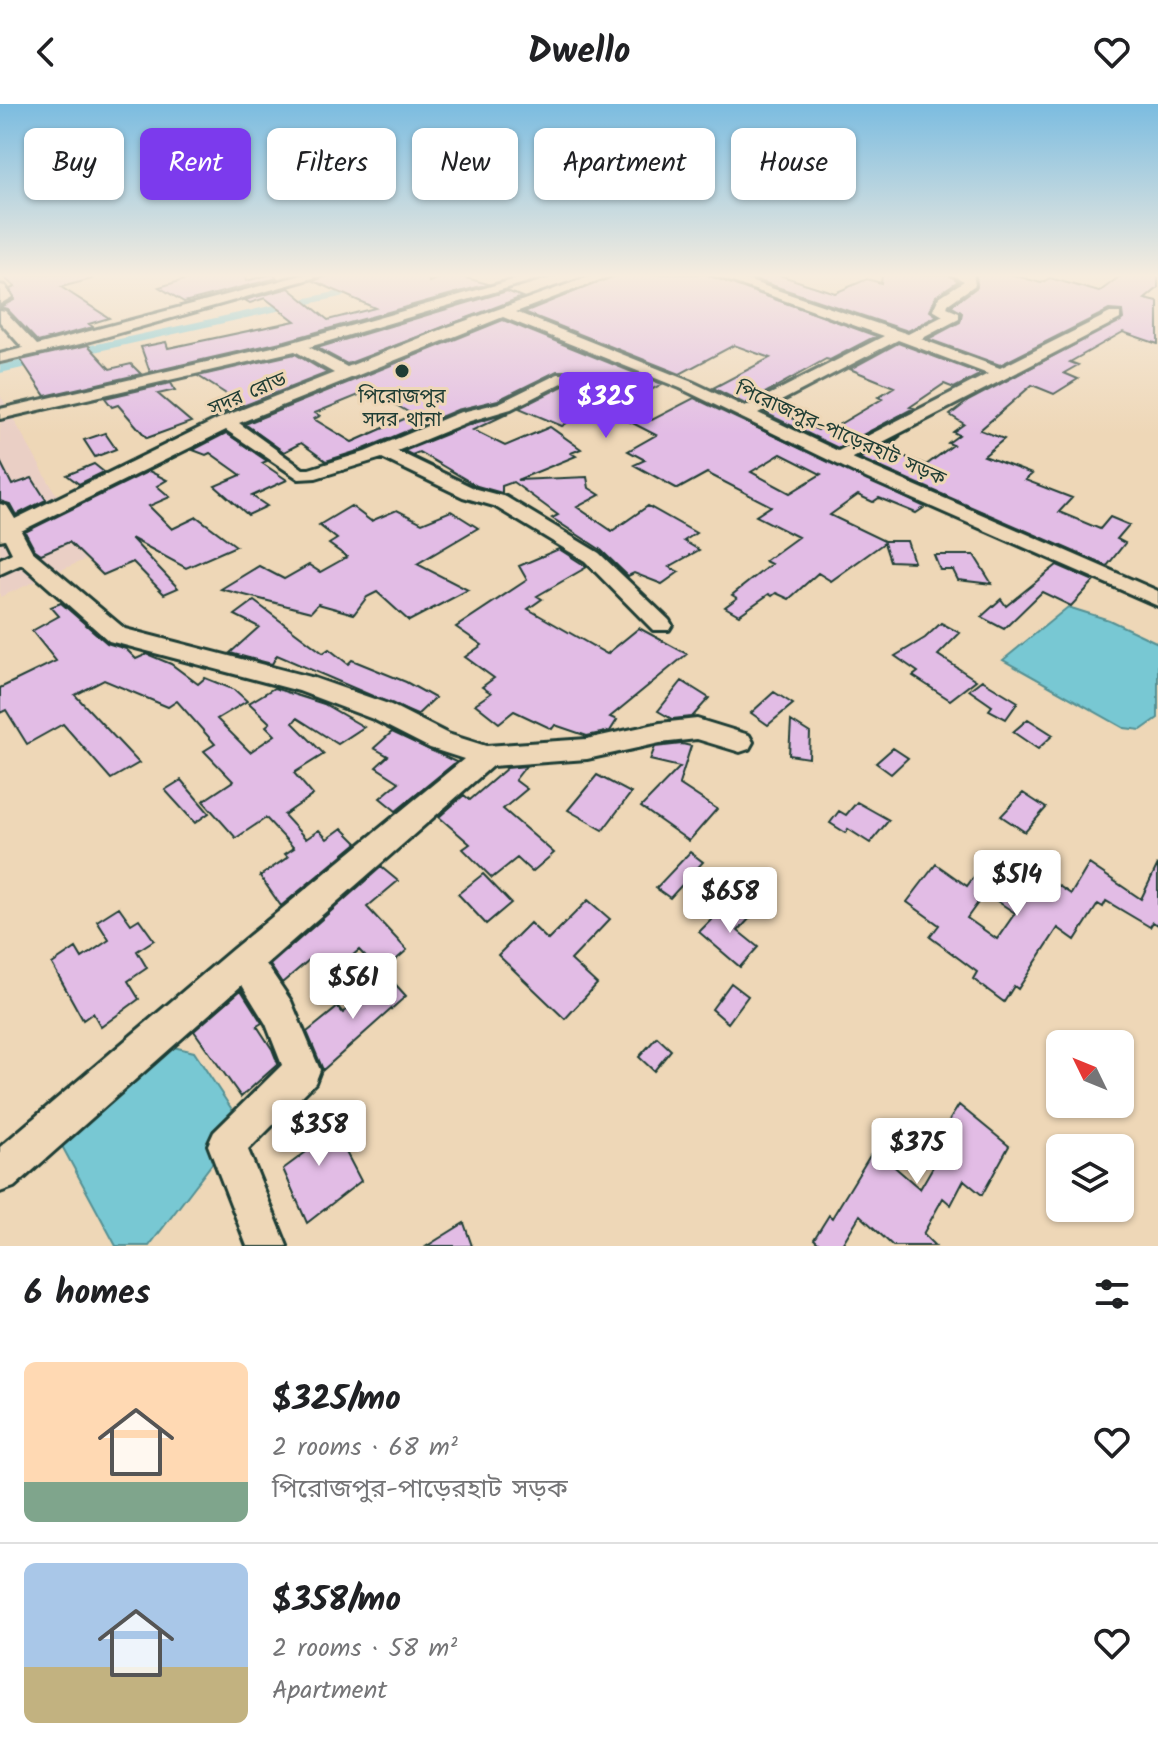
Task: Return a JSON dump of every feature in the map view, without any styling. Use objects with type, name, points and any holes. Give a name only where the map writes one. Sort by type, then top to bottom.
[{"type":"street","points":[[12,327],[33,350]]},
{"type":"street","points":[[0,358],[119,327]]},
{"type":"street","points":[[0,414],[297,346],[362,327]]},
{"type":"street","name":"সদর রোড","points":[[3,525],[226,422],[464,327]]},
{"type":"street","name":"পিরোজপুর-পাড়েরহাট সড়ক","points":[[542,327],[686,385],[839,458],[1158,599]]},
{"type":"street","points":[[875,327],[1004,375]]},
{"type":"street","points":[[744,414],[927,327]]},
{"type":"street","points":[[839,458],[892,428],[1004,375],[1094,327]]},
{"type":"street","points":[[297,346],[346,373]]},
{"type":"street","points":[[226,422],[299,474],[310,474],[350,464],[464,417],[505,406],[563,377]]},
{"type":"street","points":[[383,451],[483,501],[499,501],[592,557],[661,625]]},
{"type":"street","points":[[3,525],[24,555],[117,635],[305,684],[382,712],[439,741],[486,756],[587,749],[660,733],[697,729],[740,742]]},
{"type":"street","points":[[0,567],[24,555]]},
{"type":"street","points":[[0,1173],[111,1072],[321,900],[486,756]]},
{"type":"street","points":[[244,960],[279,1013],[302,1070],[227,1145],[267,1246]]},
{"type":"shaded area","points":[[0,395],[54,491],[111,548],[0,597]]},
{"type":"water","points":[[1068,607],[1109,620],[1158,643],[1158,718],[1141,730],[1124,728],[1003,660]]},
{"type":"water","points":[[165,1045],[194,1052],[235,1114],[214,1161],[149,1246],[116,1246],[55,1133]]},
{"type":"building","points":[[24,327],[92,327],[38,342]]},
{"type":"building","points":[[265,327],[334,327],[150,372],[141,347],[166,342],[168,348]]},
{"type":"building","points":[[386,327],[443,327],[347,364],[317,348]]},
{"type":"building","points":[[485,327],[521,327],[662,384],[640,396],[652,420],[694,398],[925,507],[916,513],[879,498],[873,502],[858,495],[830,515],[884,541],[907,541],[914,562],[890,561],[884,543],[831,581],[818,573],[789,599],[776,593],[772,596],[769,594],[739,615],[725,607],[737,598],[732,595],[771,564],[765,561],[798,537],[756,516],[771,506],[707,473],[678,489],[634,465],[645,460],[628,451],[656,435],[619,416],[593,406],[562,426],[519,408],[569,383],[571,374],[568,371],[557,371],[498,400],[457,410],[364,449],[326,461],[301,443],[284,452],[245,424]],"holes":[[[371,390],[413,415],[352,442],[314,419],[320,416],[315,413]],[[781,454],[821,474],[790,493],[751,472]]]},
{"type":"building","points":[[562,327],[852,327],[876,336],[830,360],[826,359],[745,404],[713,388],[770,358],[734,345],[680,374]]},
{"type":"building","points":[[950,327],[1075,327],[1000,365],[928,339]]},
{"type":"building","points":[[1107,327],[1158,327],[1158,344],[1123,332],[1070,362],[1078,365],[1064,373],[1078,379],[1054,394],[1032,385],[980,430],[1004,439],[984,456],[1032,474],[1025,480],[1072,498],[1059,512],[1100,529],[1110,517],[1129,525],[1117,539],[1125,543],[1107,566],[859,458],[901,436],[885,449],[926,465],[953,445],[948,443],[959,435],[953,432],[964,424],[950,415],[968,401]]},
{"type":"building","points":[[898,343],[981,374],[954,388],[944,384],[910,407],[914,408],[838,448],[765,413],[773,409],[818,430],[825,425],[833,428],[882,399],[878,397],[894,387],[850,369]]},
{"type":"building","points":[[88,345],[110,369],[131,364],[141,374],[45,396],[21,360]]},
{"type":"building","points":[[295,354],[327,373],[212,418],[242,404],[198,376]]},
{"type":"building","points":[[171,383],[175,390],[158,394],[191,422],[147,438],[118,405],[112,407],[105,398]]},
{"type":"building","points":[[509,413],[473,430],[505,446],[550,427],[581,449],[571,453],[576,456],[517,480],[587,477],[589,488],[600,495],[577,507],[612,531],[648,506],[696,533],[684,541],[699,550],[669,567],[679,572],[662,584],[634,573],[628,576],[601,550],[552,518],[558,515],[513,482],[502,486],[502,493],[477,486],[419,452],[412,455],[404,451],[471,424]]},
{"type":"building","points":[[105,433],[116,449],[95,457],[84,440]]},
{"type":"building","points":[[226,433],[267,461],[262,463],[287,480],[252,496],[267,506],[248,515],[215,486],[241,475],[210,453],[206,455],[193,450]]},
{"type":"building","points":[[0,461],[12,485],[32,478],[46,500],[16,515],[10,504],[0,501]]},
{"type":"building","points":[[94,464],[104,472],[79,484],[67,475]]},
{"type":"building","points":[[149,471],[167,480],[157,486],[170,497],[149,506],[172,529],[197,517],[236,546],[186,568],[131,538],[178,588],[164,594],[133,562],[103,575],[69,542],[41,554],[34,549],[25,532]]},
{"type":"building","points":[[351,506],[371,521],[397,510],[422,523],[451,511],[478,528],[417,564],[468,590],[409,621],[377,592],[367,597],[354,614],[318,604],[311,612],[221,589],[259,566],[284,579],[309,565],[320,572],[347,557],[329,544],[337,539],[319,525]]},
{"type":"building","points":[[559,549],[587,567],[537,596],[542,599],[528,609],[607,654],[639,628],[687,654],[610,717],[617,720],[610,731],[587,736],[555,725],[552,729],[514,711],[499,723],[475,704],[491,693],[482,687],[494,678],[465,657],[482,645],[456,627],[527,580],[519,566]]},
{"type":"building","points":[[934,555],[974,555],[992,584],[958,580],[953,570],[940,570]]},
{"type":"building","points":[[1057,565],[1094,581],[1071,606],[1042,592],[1004,629],[981,617],[1001,599],[1006,606]]},
{"type":"building","points":[[254,601],[323,653],[329,649],[348,664],[352,660],[406,682],[435,698],[417,715],[277,655],[272,664],[230,653],[259,627],[235,615]]},
{"type":"building","points":[[61,603],[107,643],[126,649],[136,659],[147,654],[171,664],[198,684],[205,678],[235,690],[247,701],[217,719],[250,752],[275,735],[266,726],[270,723],[249,703],[274,688],[324,704],[364,727],[338,744],[297,718],[293,723],[324,754],[294,773],[313,795],[284,815],[306,839],[319,830],[327,839],[342,828],[357,843],[281,906],[260,876],[288,857],[285,854],[294,848],[266,818],[236,838],[203,801],[233,781],[204,751],[215,744],[177,701],[168,707],[104,680],[75,695],[139,763],[111,779],[63,724],[27,744],[6,710],[0,713],[0,688],[56,661],[32,631],[59,616],[51,607]]},
{"type":"building","points":[[941,623],[960,633],[938,655],[976,680],[950,700],[913,676],[918,672],[895,656],[925,638]]},
{"type":"building","points":[[982,680],[1018,702],[1006,719],[989,710],[992,706],[969,690]]},
{"type":"building","points":[[682,681],[709,698],[692,717],[672,719],[658,711]]},
{"type":"building","points":[[774,692],[793,704],[768,725],[751,713]]},
{"type":"building","points":[[1028,719],[1053,735],[1038,749],[1013,732]]},
{"type":"building","points":[[791,721],[810,733],[809,758],[789,755]]},
{"type":"building","points":[[392,732],[456,762],[396,811],[380,798],[399,782],[376,767],[388,756],[374,748]]},
{"type":"building","points":[[691,746],[679,784],[717,809],[689,841],[641,807],[680,767],[650,760],[655,747]]},
{"type":"building","points":[[893,748],[908,758],[891,774],[876,763]]},
{"type":"building","points":[[526,766],[515,780],[527,789],[503,809],[554,853],[532,872],[517,858],[492,878],[463,849],[470,844],[439,817],[464,795],[470,800],[507,768]]},
{"type":"building","points":[[597,775],[631,793],[603,830],[568,810]]},
{"type":"building","points":[[181,780],[209,813],[195,823],[165,790]]},
{"type":"building","points":[[1023,793],[1046,808],[1025,832],[1001,816]]},
{"type":"building","points":[[857,802],[889,820],[870,843],[848,829],[846,833],[830,823],[839,811],[846,815]]},
{"type":"building","points":[[690,852],[703,862],[670,898],[656,888]]},
{"type":"building","points":[[984,863],[1028,891],[1041,874],[1071,894],[1089,864],[1141,899],[1158,864],[1158,925],[1153,922],[1150,927],[1106,901],[1103,907],[1098,904],[1075,940],[1058,928],[1018,989],[1014,986],[1004,1002],[973,979],[977,972],[930,937],[939,925],[907,902],[936,864],[967,886]],"holes":[[[985,893],[1015,913],[997,939],[967,918]]]},
{"type":"building","points":[[381,867],[398,881],[367,907],[407,950],[381,973],[359,950],[326,979],[309,960],[282,983],[270,965]]},
{"type":"building","points":[[483,874],[511,903],[486,924],[458,894]]},
{"type":"building","points":[[588,900],[610,919],[571,960],[597,984],[565,1019],[498,955],[530,923],[548,940]]},
{"type":"building","points":[[733,904],[750,918],[738,931],[758,947],[740,967],[699,932],[717,914],[721,917]]},
{"type":"building","points":[[119,907],[131,924],[139,919],[154,940],[137,951],[147,968],[128,981],[139,999],[101,1027],[93,1013],[83,1020],[52,964],[76,948],[82,958],[109,940],[97,921]]},
{"type":"building","points":[[387,975],[406,996],[323,1070],[307,1032],[338,1007],[343,1013]]},
{"type":"building","points":[[731,983],[748,996],[728,1023],[712,1009]]},
{"type":"building","points":[[241,990],[262,1023],[257,1026],[278,1064],[241,1097],[194,1031]]},
{"type":"building","points":[[657,1037],[671,1050],[654,1071],[639,1057]]},
{"type":"building","points":[[959,1105],[1009,1146],[982,1195],[964,1180],[951,1205],[943,1198],[923,1234],[935,1246],[893,1246],[860,1215],[841,1246],[821,1246],[814,1239],[829,1215],[832,1218],[874,1149],[920,1189],[938,1158],[930,1151]]},
{"type":"building","points":[[315,1109],[330,1135],[335,1131],[361,1181],[307,1223],[283,1169],[306,1152],[292,1127]]},
{"type":"building","points":[[464,1223],[472,1246],[427,1246]]},
{"type":"waterway","points":[[0,369],[189,327]]},
{"type":"place","name":"পিরোজপুর সদর থানা","points":[[402,371]]}]
